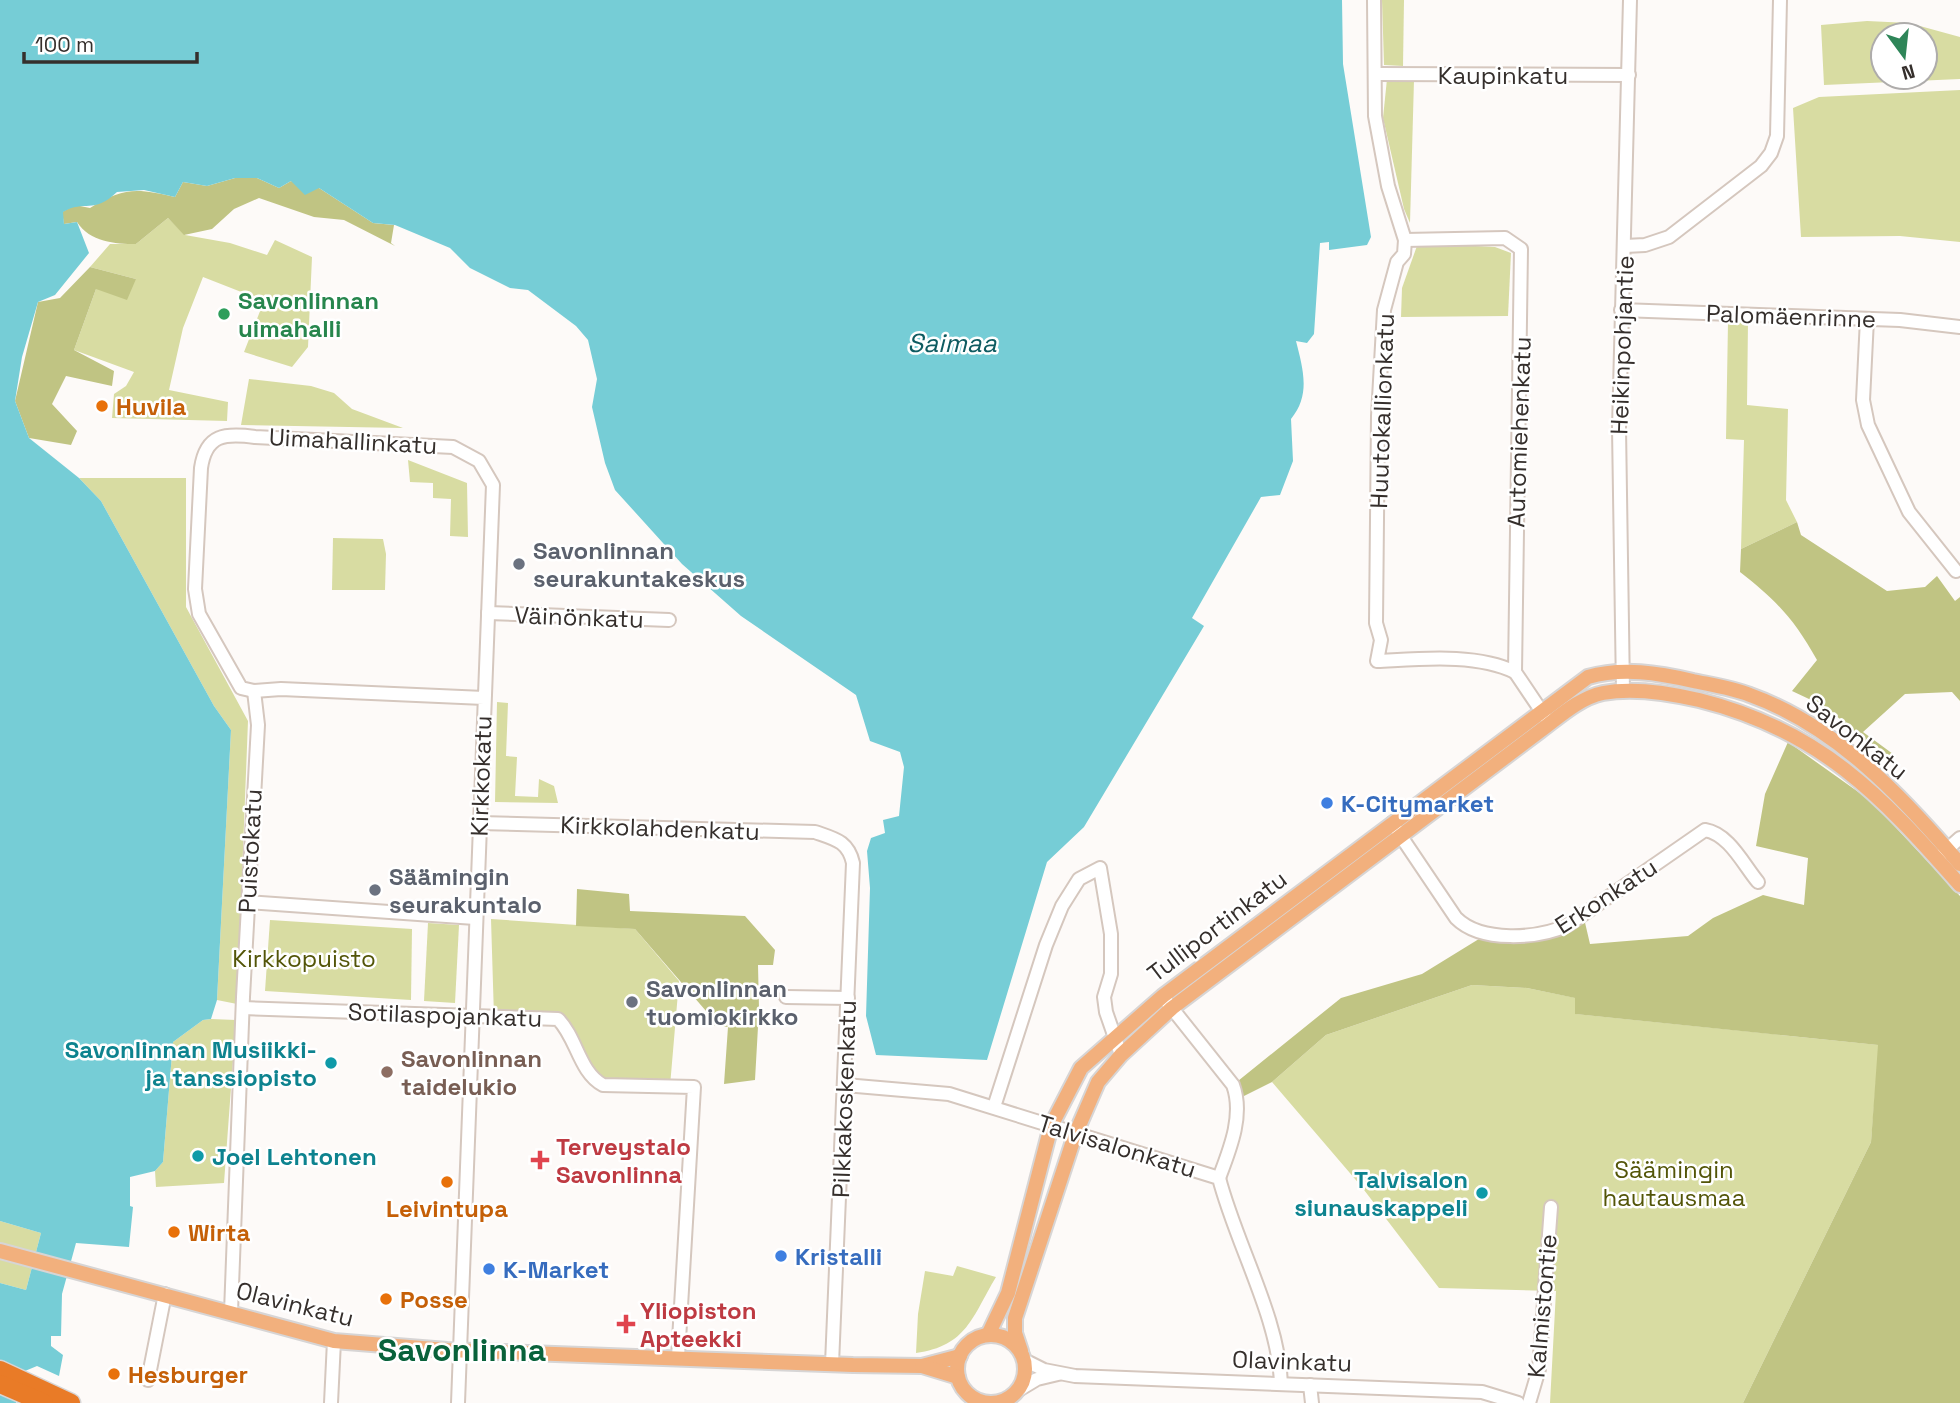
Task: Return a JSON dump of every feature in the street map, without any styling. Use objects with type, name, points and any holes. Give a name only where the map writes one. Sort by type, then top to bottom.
[{"type":"highway","points":[[0,1370],[40,1396]]},
{"type":"highway","points":[[0,1384],[71,1403]]},
{"type":"main road","name":"Tulliportinkatu","points":[[988,1335],[1008,1293],[1051,1126],[1081,1068],[1114,1036],[1163,996],[1541,710],[1588,677],[1621,671]]},
{"type":"main road","name":"Savonkatu","points":[[1621,671],[1679,678],[1748,694],[1810,724],[1881,779],[1942,854],[1960,886]]},
{"type":"main road","name":"Tulliportinkatu","points":[[1022,1355],[1015,1333],[1015,1318],[1075,1135],[1098,1082],[1121,1055],[1172,1008],[1550,724],[1587,699],[1623,691]]},
{"type":"main road","name":"Savonkatu","points":[[1623,691],[1678,695],[1742,710],[1779,727],[1843,768],[1942,854],[1960,864]]},
{"type":"main road","name":"Olavinkatu","points":[[0,1251],[165,1293],[334,1341],[459,1350],[922,1366],[958,1377]]},
{"type":"main road","points":[[988,1335],[1007,1338],[1022,1355],[1023,1382],[1009,1398],[991,1403],[967,1397],[958,1377],[960,1356],[971,1342],[988,1335]]},
{"type":"main road","name":"Olavinkatu","points":[[922,1366],[960,1356]]},
{"type":"street","points":[[1374,0],[1377,74],[1375,117],[1388,186],[1405,240]]},
{"type":"street","name":"Heikinpohjantie","points":[[1623,691],[1621,310],[1625,246],[1630,0]]},
{"type":"street","points":[[1625,246],[1645,245],[1669,237],[1760,166],[1771,153],[1777,136],[1780,0]]},
{"type":"street","name":"Kaupinkatu","points":[[1377,74],[1629,75]]},
{"type":"street","name":"Automiehenkatu","points":[[1405,240],[1505,238],[1521,249],[1523,265],[1515,672]]},
{"type":"street","name":"Huutokallionkatu","points":[[1405,240],[1404,254],[1397,262],[1384,310],[1382,337],[1376,623],[1381,640],[1377,661],[1479,661],[1498,664],[1515,672]]},
{"type":"street","name":"Palomäenrinne","points":[[1621,310],[1867,319],[1960,327]]},
{"type":"street","points":[[1867,319],[1863,400],[1868,425],[1909,512],[1956,571]]},
{"type":"street","name":"Uimahallinkatu","points":[[254,691],[241,688],[233,678],[199,614],[195,589],[202,456],[215,439],[236,433],[255,437],[453,447],[479,461],[493,485]]},
{"type":"street","name":"Kirkkokatu","points":[[458,1403],[493,485]]},
{"type":"street","name":"Väinönkatu","points":[[488,613],[669,620]]},
{"type":"street","points":[[1515,672],[1550,724]]},
{"type":"street","points":[[254,691],[281,689],[485,698]]},
{"type":"street","name":"Puistokatu","points":[[231,1312],[247,902],[258,725],[254,691]]},
{"type":"street","name":"Kirkkolahdenkatu","points":[[480,823],[815,832],[839,840]]},
{"type":"street","name":"Erkonkatu","points":[[1392,823],[1456,918],[1465,927],[1487,934],[1550,933],[1569,925],[1705,830],[1716,832],[1723,838],[1758,882]]},
{"type":"street","points":[[1942,854],[1960,838]]},
{"type":"street","name":"Pilkkakoskenkatu","points":[[832,1364],[853,863],[851,854],[839,840]]},
{"type":"street","points":[[994,1107],[1046,945],[1062,906],[1079,879],[1100,868],[1111,934],[1111,974],[1104,997],[1121,1055]]},
{"type":"street","points":[[247,902],[475,918]]},
{"type":"street","points":[[1163,996],[1233,1085],[1238,1099],[1233,1139],[1219,1178]]},
{"type":"street","points":[[786,997],[848,998]]},
{"type":"street","name":"Sotilaspojankatu","points":[[243,1008],[558,1019],[568,1029],[591,1078],[603,1085],[694,1087],[678,1357]]},
{"type":"street","name":"Talvisalonkatu","points":[[845,1084],[940,1093],[994,1107],[1075,1135],[1219,1178],[1237,1240],[1272,1327],[1282,1384]]},
{"type":"street","name":"Kalmistontie","points":[[1529,1403],[1539,1369],[1551,1207]]},
{"type":"street","points":[[148,1380],[165,1293]]},
{"type":"street","points":[[331,1403],[334,1341]]},
{"type":"street","name":"Olavinkatu","points":[[1022,1355],[1044,1370],[1062,1373],[1482,1392],[1518,1403]]},
{"type":"street","name":"Olavinkatu","points":[[1017,1391],[1037,1380],[1062,1373]]},
{"type":"street","points":[[1310,1385],[1312,1403]]},
{"type":"green space","points":[[1382,0],[1404,0],[1403,66],[1384,65]]},
{"type":"green space","points":[[1869,21],[1869,83],[1824,85],[1821,25]]},
{"type":"green space","points":[[1939,31],[1960,37],[1960,79],[1939,80]]},
{"type":"green space","points":[[1387,79],[1414,80],[1410,223],[1404,209],[1383,118]]},
{"type":"green space","points":[[1960,90],[1960,242],[1900,236],[1801,237],[1793,108],[1819,97]]},
{"type":"green space","points":[[235,178],[257,178],[279,188],[291,181],[319,188],[373,223],[394,225],[391,243],[395,246],[344,220],[314,217],[259,198],[234,209],[212,229],[184,235],[168,218],[136,244],[96,238],[82,229],[77,222],[64,224],[62,212],[75,205],[90,208],[112,196],[131,191],[175,197],[183,182],[207,186]]},
{"type":"green space","points":[[168,218],[185,235],[230,243],[267,255],[275,240],[312,257],[308,347],[292,367],[244,352],[264,301],[203,277],[183,328],[169,390],[228,402],[227,421],[112,418],[114,394],[126,386],[134,372],[74,350],[96,289],[136,279],[90,267],[110,244],[136,244]]},
{"type":"green space","points":[[1418,243],[1495,247],[1511,253],[1508,316],[1401,317],[1402,288]]},
{"type":"green space","points":[[90,267],[136,279],[127,300],[96,289],[74,350],[114,371],[112,386],[66,376],[52,404],[77,431],[71,445],[29,438],[15,401],[38,302],[60,298]]},
{"type":"green space","points":[[1728,322],[1748,322],[1747,405],[1788,409],[1786,500],[1797,522],[1741,549],[1744,440],[1726,439]]},
{"type":"green space","points":[[249,379],[311,386],[334,393],[352,409],[403,428],[241,425]]},
{"type":"green space","points":[[408,460],[467,483],[468,537],[450,536],[451,499],[433,498],[433,483],[410,482]]},
{"type":"green space","points":[[79,478],[186,478],[186,607],[248,721],[237,1004],[217,1000],[231,730],[214,706],[101,501]]},
{"type":"green space","points":[[1797,522],[1801,535],[1887,591],[1925,587],[1937,576],[1955,601],[1960,597],[1960,701],[1952,692],[1905,694],[1863,732],[1893,754],[1885,758],[1826,707],[1792,691],[1817,660],[1784,611],[1740,572],[1741,549]]},
{"type":"green space","points":[[333,538],[383,539],[386,554],[385,590],[332,590]]},
{"type":"green space","points":[[497,702],[508,703],[506,756],[517,757],[515,796],[538,797],[539,779],[554,786],[558,803],[495,802]]},
{"type":"green space","points":[[1788,742],[1871,801],[1960,896],[1960,1403],[1743,1403],[1871,1142],[1878,1045],[1575,1014],[1575,998],[1527,988],[1472,985],[1326,1035],[1272,1082],[1238,1099],[1233,1085],[1341,998],[1422,974],[1487,934],[1550,933],[1583,914],[1590,944],[1688,936],[1713,918],[1763,895],[1804,905],[1808,858],[1756,846],[1765,794]]},
{"type":"green space","points":[[577,889],[629,894],[630,911],[745,916],[775,950],[773,965],[758,965],[759,1009],[755,1080],[724,1084],[728,1027],[709,1025],[706,1011],[635,929],[576,926]]},
{"type":"green space","points":[[491,919],[635,929],[679,981],[670,1086],[603,1085],[558,1019],[494,1017]]},
{"type":"green space","name":"Kirkkopuisto","points":[[270,920],[412,929],[411,1000],[265,991]]},
{"type":"green space","points":[[428,923],[459,925],[455,1003],[424,1001]]},
{"type":"green space","name":"Säämingin hautausmaa","points":[[1472,985],[1527,988],[1576,998],[1576,1014],[1879,1045],[1871,1142],[1743,1403],[1550,1403],[1556,1291],[1439,1288],[1361,1186],[1272,1082],[1326,1035]]},
{"type":"green space","points":[[203,1020],[236,1020],[224,1183],[156,1187],[155,1171],[163,1162],[173,1042]]},
{"type":"green space","points":[[0,1221],[41,1233],[26,1290],[0,1283]]},
{"type":"green space","points":[[957,1266],[996,1277],[974,1317],[957,1336],[947,1344],[916,1353],[918,1314],[925,1271],[953,1276]]},
{"type":"water","name":"Saimaa","points":[[0,0],[1342,0],[1343,64],[1371,237],[1367,245],[1329,250],[1329,242],[1320,243],[1314,334],[1307,343],[1296,341],[1303,372],[1303,391],[1301,401],[1291,419],[1293,461],[1280,495],[1261,497],[1192,618],[1204,626],[1084,827],[1047,862],[987,1060],[876,1055],[866,1016],[870,888],[867,851],[871,838],[885,833],[883,820],[899,816],[904,767],[900,752],[870,741],[856,695],[741,616],[682,564],[615,490],[605,463],[592,407],[597,379],[588,340],[576,326],[528,290],[510,288],[470,268],[450,248],[395,225],[373,223],[319,188],[305,195],[291,181],[279,188],[257,178],[235,178],[207,186],[183,182],[175,197],[144,190],[117,192],[102,203],[63,212],[64,224],[77,222],[89,253],[55,295],[38,302],[22,357],[15,401],[29,438],[79,478],[101,501],[214,706],[231,730],[217,1000],[211,1019],[203,1020],[173,1042],[163,1162],[155,1171],[130,1177],[130,1206],[133,1207],[129,1247],[76,1243],[62,1294],[61,1336],[51,1336],[51,1346],[63,1355],[59,1376],[37,1366],[25,1371],[16,1403],[0,1403],[0,1283],[26,1290],[41,1233],[0,1221]]},
{"type":"place","name":"Savonlinnan uimahalli","points":[[224,314]]},
{"type":"place","name":"Huvila","points":[[102,406]]},
{"type":"place","name":"Savonlinnan seurakuntakeskus","points":[[519,564]]},
{"type":"place","name":"K-Citymarket","points":[[1327,803]]},
{"type":"place","name":"Säämingin seurakuntalo","points":[[375,890]]},
{"type":"place","name":"Savonlinnan tuomiokirkko","points":[[632,1002]]},
{"type":"place","name":"Savonlinnan Musiikki- ja tanssiopisto","points":[[331,1063]]},
{"type":"place","name":"Savonlinnan taidelukio","points":[[387,1072]]},
{"type":"place","name":"Joel Lehtonen","points":[[198,1156]]},
{"type":"place","name":"Terveystalo Savonlinna","points":[[540,1160]]},
{"type":"place","name":"Leivintupa","points":[[447,1182]]},
{"type":"place","name":"Talvisalon siunauskappeli","points":[[1482,1193]]},
{"type":"place","name":"Wirta","points":[[174,1232]]},
{"type":"place","name":"Kristalli","points":[[781,1256]]},
{"type":"place","name":"K-Market","points":[[489,1269]]},
{"type":"place","name":"Posse","points":[[386,1299]]},
{"type":"place","name":"Yliopiston Apteekki","points":[[626,1324]]},
{"type":"place","name":"Hesburger","points":[[114,1374]]},
{"type":"district","name":"Savonlinna","points":[[462,1350]]}]
